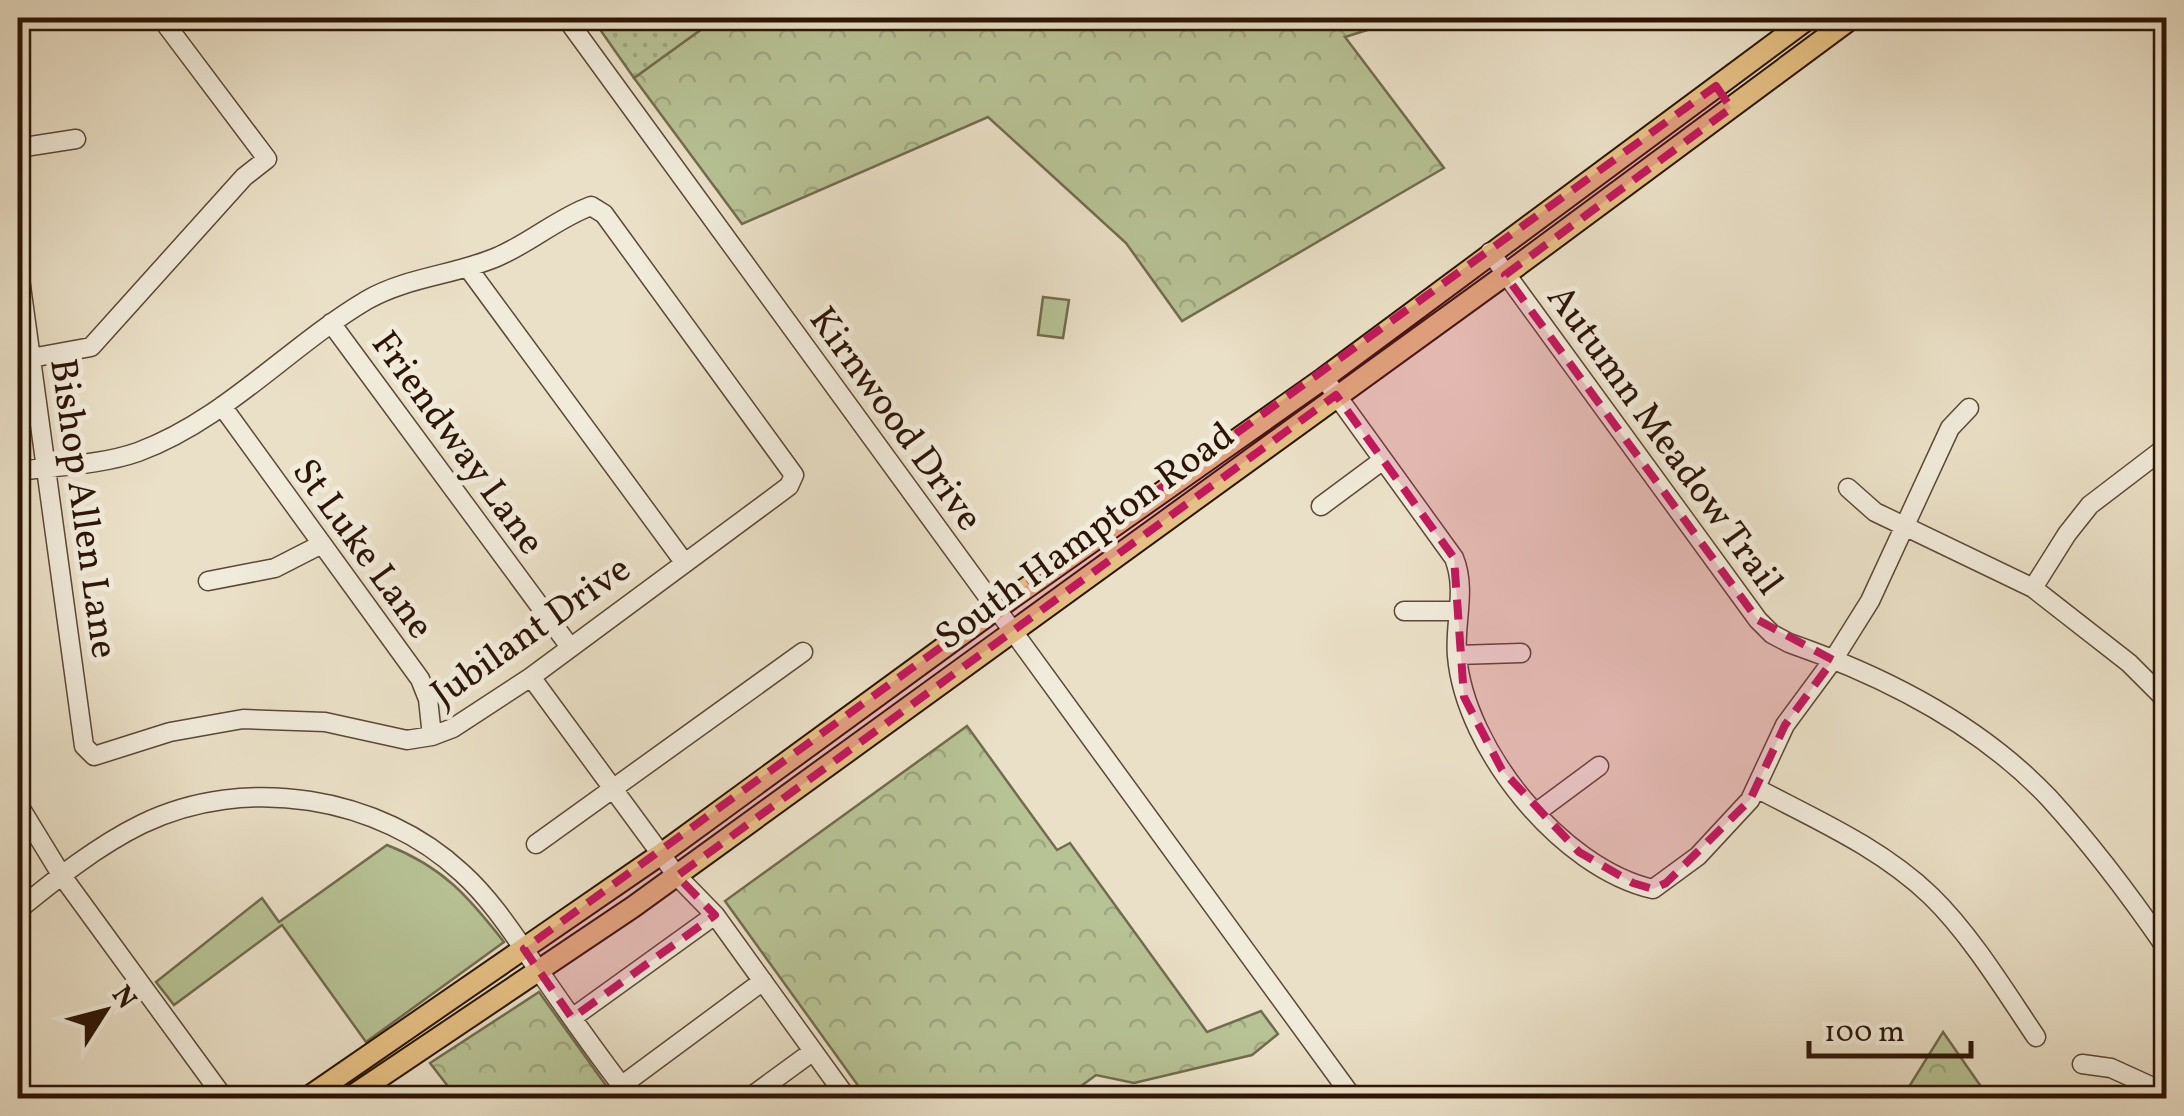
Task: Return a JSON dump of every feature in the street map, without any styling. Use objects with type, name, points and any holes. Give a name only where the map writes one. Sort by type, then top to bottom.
[{"type":"main road","name":"South Hampton Road","points":[[349,1098],[677,876],[1011,632],[1330,386],[1490,252],[1808,18]]},
{"type":"main road","points":[[1808,18],[1822,40]]},
{"type":"main road","name":"South Hampton Road","points":[[307,1098],[661,854],[995,610],[1330,386],[1505,275],[1852,18]]},
{"type":"main road","points":[[1716,86],[1731,108]]},
{"type":"main road","points":[[354,1063],[369,1084]]},
{"type":"street","points":[[32,358],[90,347],[244,176],[267,160],[160,18]]},
{"type":"street","name":"Kirnwood Drive","points":[[566,18],[1353,1098]]},
{"type":"street","points":[[18,148],[76,138]]},
{"type":"street","name":"Jubilant Drive","points":[[94,756],[183,729],[244,719],[325,722],[396,739],[432,736],[461,725],[789,486],[794,475],[597,208],[586,207],[540,236],[468,268]]},
{"type":"street","name":"Autumn Meadow Trail","points":[[1490,252],[1758,620],[1772,634],[1920,700],[1964,726],[2008,761],[2048,798],[2166,948]]},
{"type":"street","name":"Bishop Allen Lane","points":[[18,264],[84,746],[94,756]]},
{"type":"street","points":[[18,472],[137,452],[222,406],[331,323],[390,288],[468,268],[684,562]]},
{"type":"street","name":"Friendway Lane","points":[[331,323],[570,648]]},
{"type":"street","points":[[1330,386],[1454,558],[1460,573],[1457,655],[1464,697],[1502,770],[1554,834],[1625,880],[1653,889],[1672,878],[1733,821],[1756,788],[1785,725],[1834,660],[1870,601],[1950,428],[1969,408]]},
{"type":"street","name":"St Luke Lane","points":[[222,406],[420,679],[428,700],[432,736]]},
{"type":"street","points":[[2033,588],[2090,505],[2166,447]]},
{"type":"street","points":[[1321,506],[1384,460]]},
{"type":"street","points":[[1848,488],[1875,512],[2033,588],[2129,662],[2166,700]]},
{"type":"street","points":[[208,580],[275,568],[320,544]]},
{"type":"street","points":[[1404,611],[1458,612]]},
{"type":"street","points":[[536,844],[804,652]]},
{"type":"street","points":[[1457,655],[1521,653]]},
{"type":"street","points":[[531,677],[677,876],[715,914],[847,1098]]},
{"type":"street","points":[[1537,812],[1599,766]]},
{"type":"street","points":[[1756,788],[1868,846],[1932,897],[1987,965],[2036,1037]]},
{"type":"street","points":[[18,910],[119,837],[174,812],[246,797],[308,800],[357,812],[433,848],[464,875],[499,914],[626,1092],[763,982]]},
{"type":"street","points":[[18,804],[62,876],[224,1098]]},
{"type":"street","points":[[572,1018],[715,914]]},
{"type":"street","points":[[749,1098],[812,1052]]},
{"type":"street","points":[[2082,1064],[2111,1068],[2166,1092]]},
{"type":"highlighted area","points":[[1716,86],[1731,108],[1505,275],[1758,620],[1833,660],[1785,725],[1750,800],[1666,883],[1653,889],[1633,883],[1579,852],[1502,770],[1464,697],[1454,558],[1336,395],[677,876],[715,915],[572,1018],[524,949]]},
{"type":"green space","points":[[592,18],[717,18],[634,78]]},
{"type":"green space","points":[[717,18],[1406,18],[1345,37],[1444,168],[1182,321],[1126,243],[988,117],[742,224],[634,78]]},
{"type":"green space","points":[[1043,297],[1069,300],[1063,338],[1038,335]]},
{"type":"green space","points":[[967,726],[1057,850],[1070,843],[1207,1032],[1261,1011],[1278,1034],[1252,1055],[1134,1083],[1096,1075],[1065,1098],[867,1098],[725,901]]},
{"type":"green space","points":[[387,845],[424,863],[453,884],[504,942],[366,1042],[282,925],[174,1005],[156,982],[262,898],[279,922]]},
{"type":"green space","points":[[539,992],[615,1098],[457,1098],[430,1063]]},
{"type":"green space","points":[[1943,1032],[1989,1098],[1902,1098]]}]
